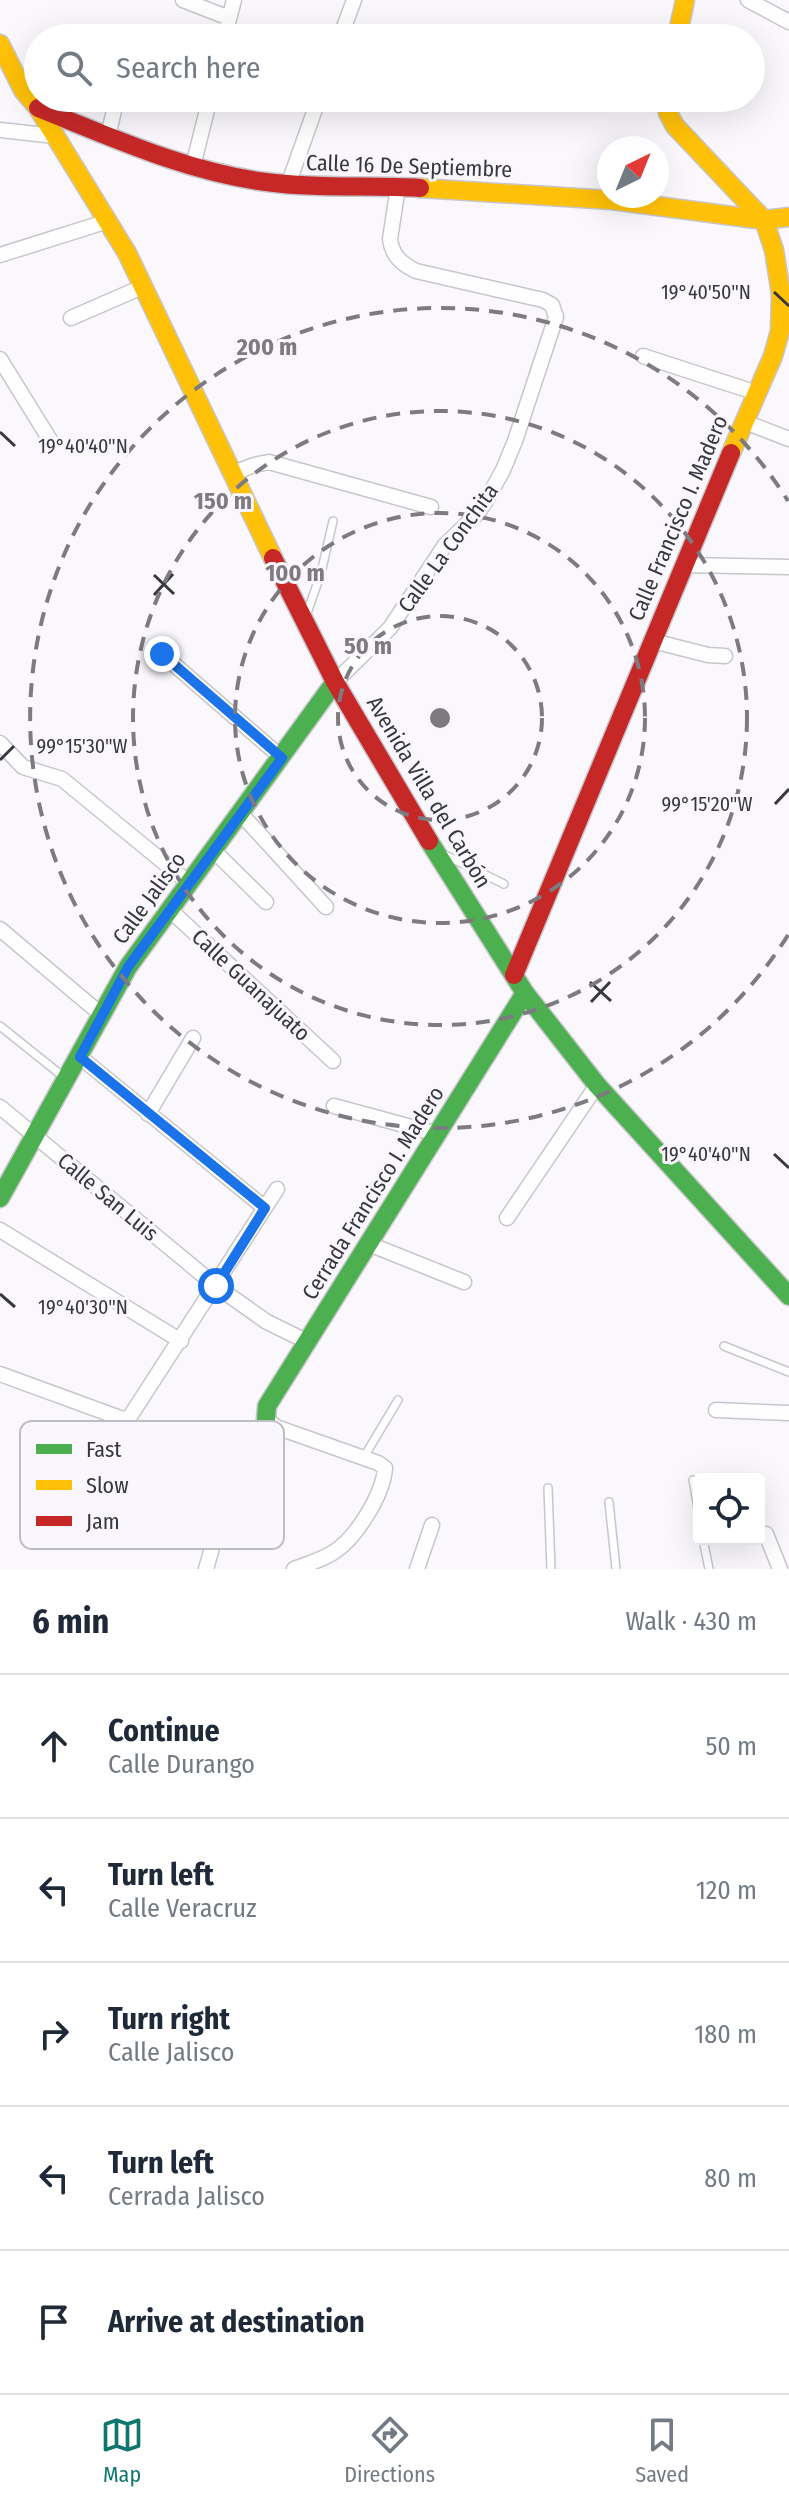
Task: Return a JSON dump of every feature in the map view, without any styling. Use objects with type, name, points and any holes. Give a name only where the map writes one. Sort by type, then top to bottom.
[{"type":"street","points":[[183,0],[229,18]]},
{"type":"street","points":[[228,24],[234,0]]},
{"type":"street","points":[[345,24],[354,0]]},
{"type":"street","points":[[680,24],[685,0]]},
{"type":"street","points":[[748,0],[789,22]]},
{"type":"street","name":"Avenida Villa del Carbón","points":[[0,44],[23,90]]},
{"type":"street","points":[[0,81],[23,90]]},
{"type":"street","name":"Avenida Villa del Carbón","points":[[40,112],[127,253],[231,474],[335,682],[433,849],[525,993],[597,1085],[789,1296]]},
{"type":"street","name":"Calle 16 De Septiembre","points":[[48,112],[193,166],[288,185],[398,187],[611,200],[764,220],[789,217]]},
{"type":"street","points":[[73,163],[100,133],[110,112]]},
{"type":"street","points":[[193,166],[206,112]]},
{"type":"street","points":[[288,185],[314,112]]},
{"type":"street","name":"Calle Francisco I. Madero","points":[[514,975],[683,565],[785,333],[774,250],[764,220],[675,126],[668,112]]},
{"type":"street","points":[[0,130],[55,136]]},
{"type":"street","name":"Calle La Conchita","points":[[335,682],[390,628],[445,545],[477,514],[494,487],[515,441],[556,317],[555,309],[543,300],[416,271],[400,262],[390,239],[398,187]]},
{"type":"street","points":[[0,255],[108,221]]},
{"type":"street","points":[[71,318],[142,287]]},
{"type":"street","points":[[643,356],[757,393]]},
{"type":"street","points":[[0,359],[50,440]]},
{"type":"street","points":[[745,422],[789,439]]},
{"type":"street","points":[[231,474],[269,462],[431,507]]},
{"type":"street","points":[[683,565],[789,567]]},
{"type":"street","points":[[653,641],[699,654],[725,656]]},
{"type":"street","points":[[162,654],[282,758]]},
{"type":"street","name":"Calle Jalisco","points":[[0,1198],[128,967],[335,682]]},
{"type":"street","points":[[0,743],[23,767],[62,779],[189,883]]},
{"type":"street","points":[[241,814],[326,907]]},
{"type":"street","points":[[213,850],[266,902]]},
{"type":"street","name":"Calle Guanajuato","points":[[170,910],[333,1061]]},
{"type":"street","points":[[0,929],[103,1016]]},
{"type":"street","name":"Cerrada Francisco I. Madero","points":[[266,1419],[267,1406],[525,993]]},
{"type":"street","points":[[148,1114],[193,1038]]},
{"type":"street","points":[[80,1057],[265,1208]]},
{"type":"street","points":[[507,1218],[597,1085]]},
{"type":"street","points":[[334,1106],[437,1134]]},
{"type":"street","name":"Calle San Luis","points":[[0,1107],[216,1286],[267,1322],[308,1342]]},
{"type":"street","points":[[0,1374],[123,1419],[134,1414],[277,1189]]},
{"type":"street","points":[[0,1230],[181,1341]]},
{"type":"street","points":[[369,1244],[464,1282]]},
{"type":"street","points":[[716,1410],[789,1413]]},
{"type":"street","points":[[284,1430],[364,1457],[385,1468],[382,1484],[357,1530],[333,1553],[294,1569]]},
{"type":"street","points":[[417,1569],[432,1525]]},
{"type":"street","points":[[766,1534],[780,1569]]},
{"type":"street","points":[[206,1569],[212,1549]]},
{"type":"lane","points":[[305,619],[321,573],[333,521]]},
{"type":"lane","points":[[433,849],[504,884]]},
{"type":"lane","points":[[0,1026],[67,1079]]},
{"type":"lane","points":[[724,1346],[789,1372]]},
{"type":"lane","points":[[364,1457],[398,1400]]},
{"type":"lane","points":[[548,1488],[551,1569]]},
{"type":"lane","points":[[609,1502],[616,1569]]},
{"type":"lane","points":[[704,1545],[709,1569]]},
{"type":"traffic: fast","points":[[0,1198],[128,967],[335,682]]},
{"type":"traffic: fast","points":[[429,841],[525,993],[597,1085],[789,1296]]},
{"type":"traffic: fast","points":[[266,1419],[267,1406],[525,993]]},
{"type":"traffic: slow","points":[[680,24],[685,0]]},
{"type":"traffic: slow","points":[[0,44],[24,91]]},
{"type":"traffic: slow","points":[[40,112],[127,253],[273,558]]},
{"type":"traffic: slow","points":[[668,112],[675,126],[764,220],[774,250],[781,294],[780,331],[773,356],[731,453]]},
{"type":"traffic: slow","points":[[420,188],[611,200],[764,220],[789,217]]},
{"type":"traffic: jam","points":[[48,112],[178,162],[237,177],[304,185],[420,188]]},
{"type":"traffic: jam","points":[[514,975],[731,453]]},
{"type":"traffic: jam","points":[[273,558],[335,682],[429,841]]},
{"type":"route","points":[[162,654],[282,758],[128,967],[80,1057],[265,1208],[216,1286]]}]
